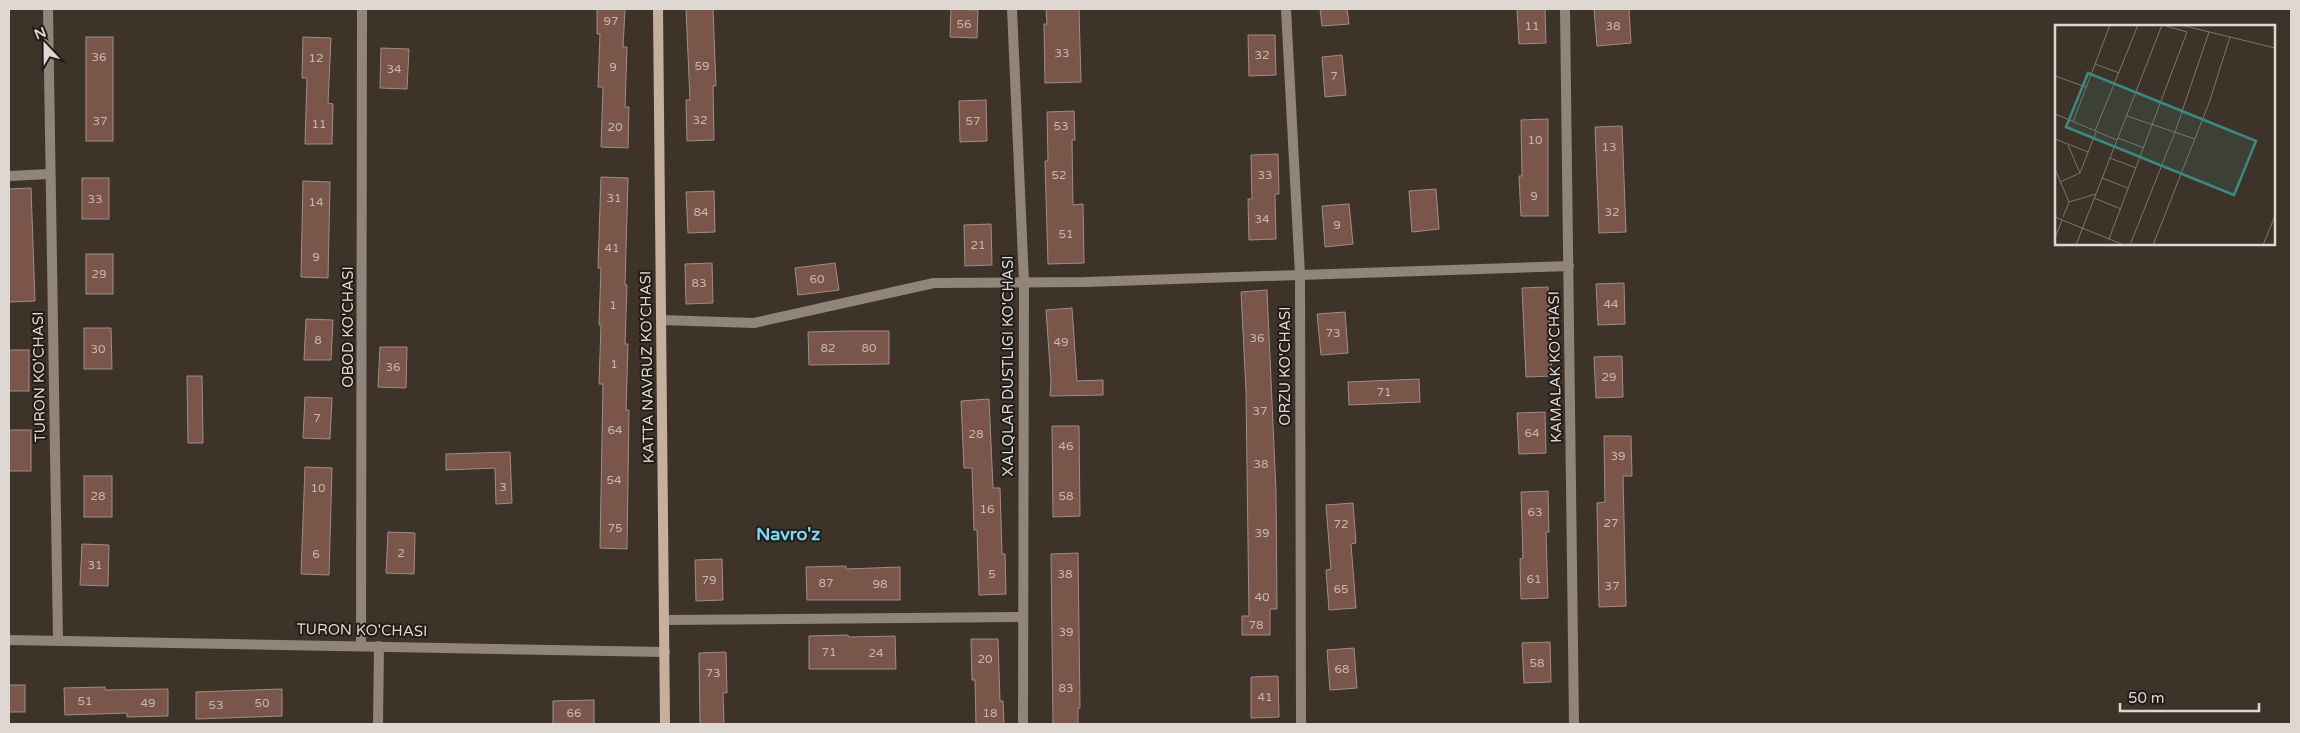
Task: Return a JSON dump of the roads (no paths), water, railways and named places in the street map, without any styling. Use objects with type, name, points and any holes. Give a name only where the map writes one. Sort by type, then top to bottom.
[{"type":"street","name":"TURON KO'CHASI","points":[[48,9],[58,640]]},
{"type":"street","name":"OBOD KO'CHASI","points":[[361,645],[362,9]]},
{"type":"street","name":"KATTA NAVRUZ KO'CHASI","points":[[658,9],[665,724]]},
{"type":"street","name":"XALQLAR DUSTLIGI KO'CHASI","points":[[1012,9],[1024,282],[1023,724]]},
{"type":"street","name":"ORZU KO'CHASI","points":[[1286,9],[1300,275],[1301,724]]},
{"type":"street","name":"KAMALAK KO'CHASI","points":[[1566,9],[1574,724]]},
{"type":"street","points":[[9,176],[50,174]]},
{"type":"street","points":[[661,320],[754,323],[934,283],[1300,275],[1569,266]]},
{"type":"street","points":[[664,620],[1023,617]]},
{"type":"street","name":"TURON KO'CHASI","points":[[9,640],[665,652]]},
{"type":"street","points":[[378,724],[379,646]]},
{"type":"district","name":"Navro'z","points":[[788,534]]}]
